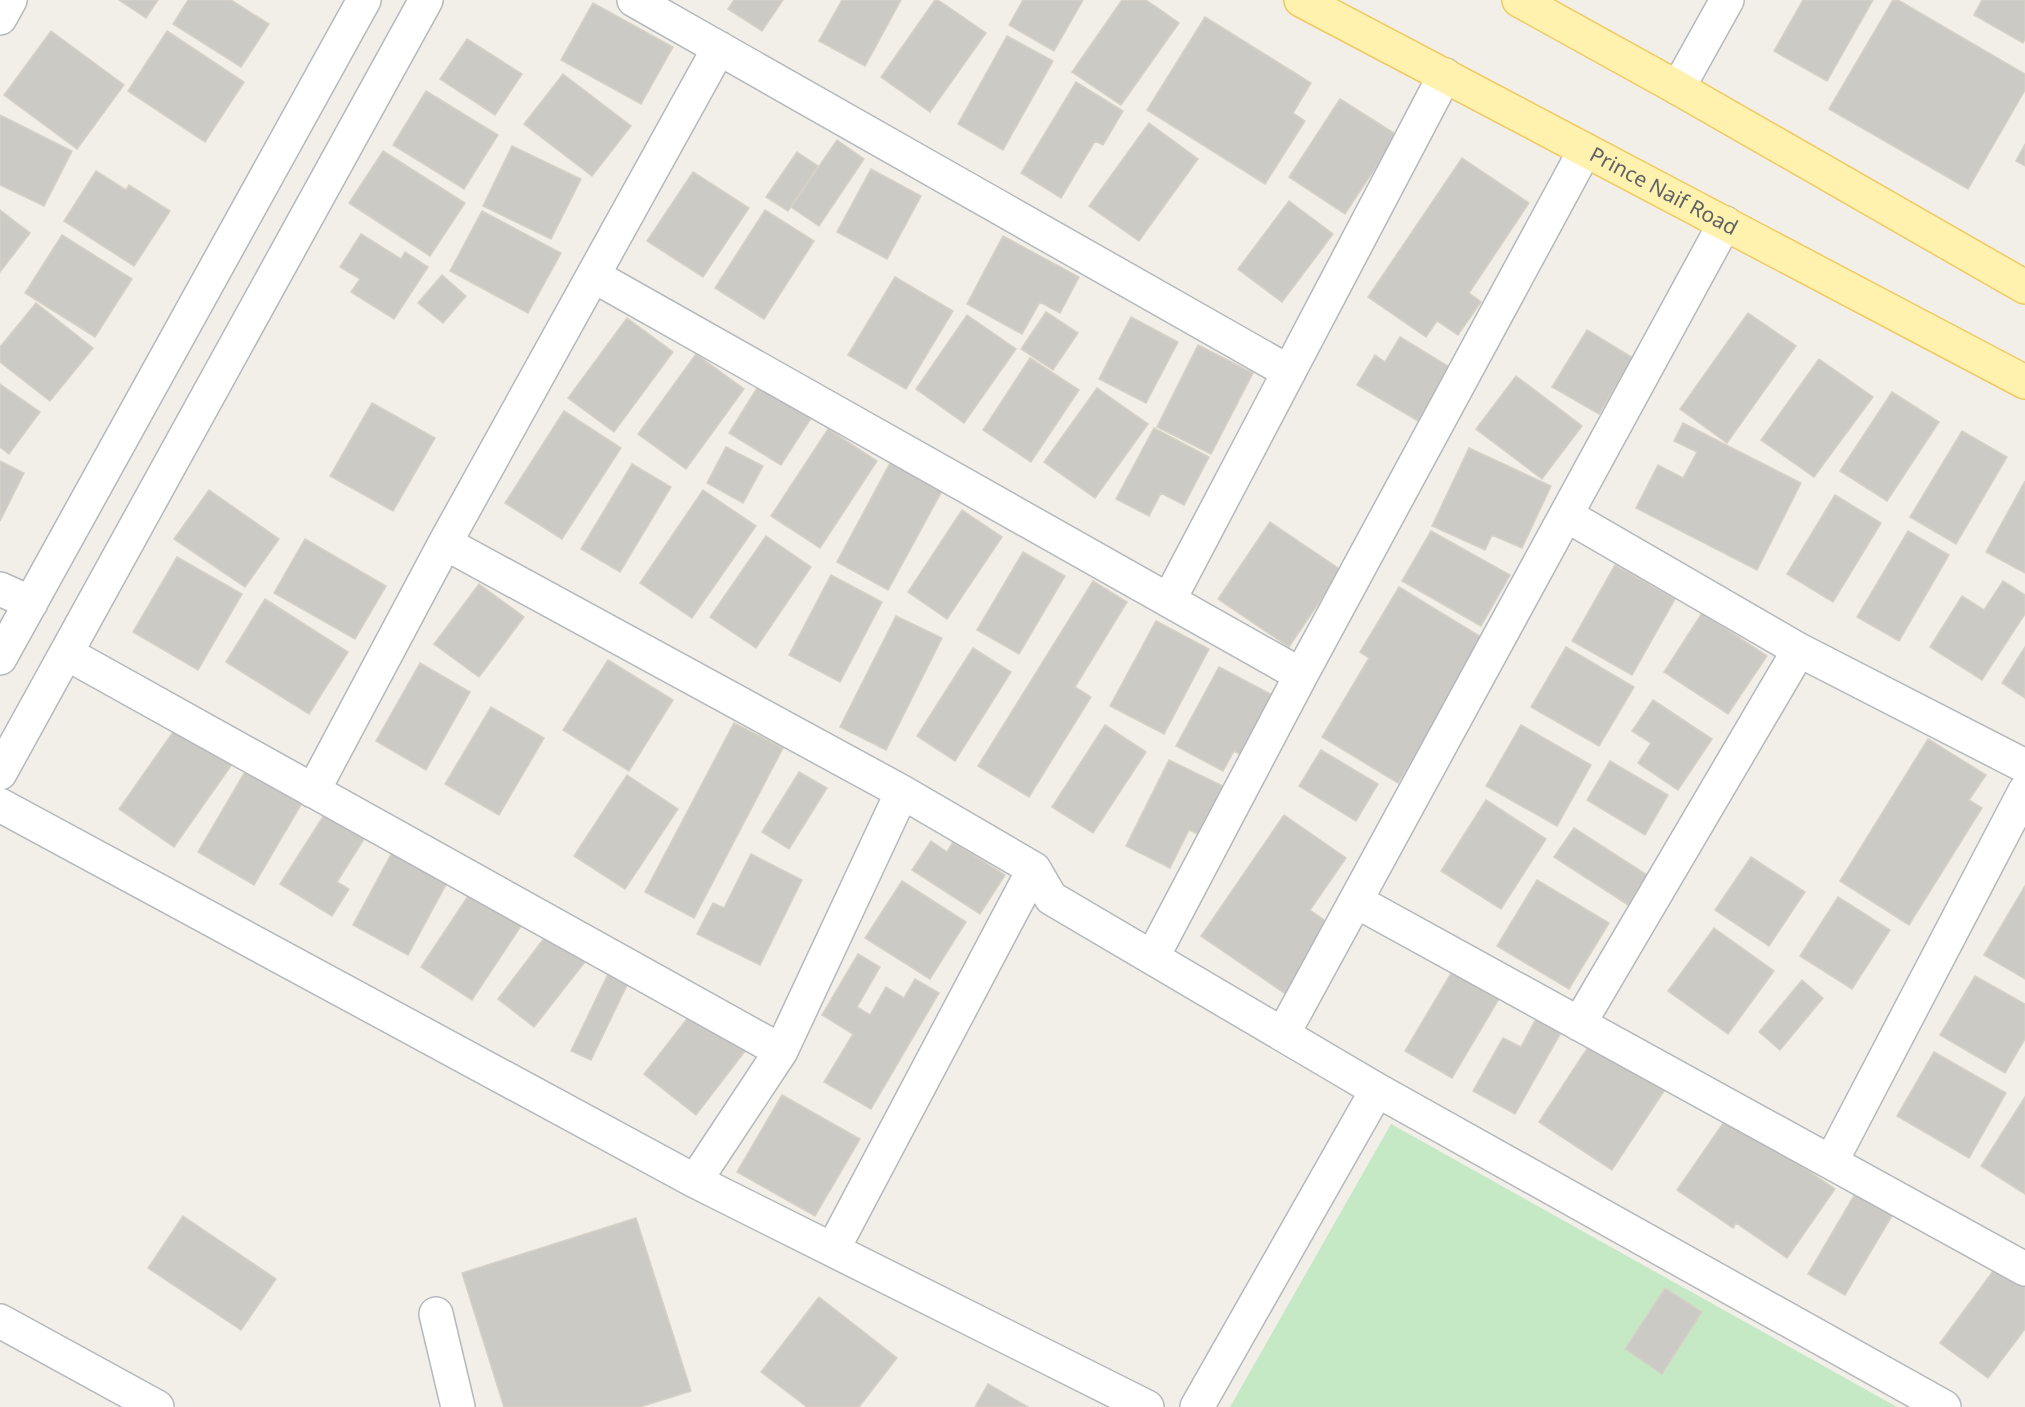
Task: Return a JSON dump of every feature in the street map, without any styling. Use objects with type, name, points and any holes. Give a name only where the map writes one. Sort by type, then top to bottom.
[{"type":"main road","name":"Prince Naif Road","points":[[1301,0],[2025,382]]},
{"type":"main road","points":[[1519,0],[1678,88],[2025,287]]},
{"type":"street","points":[[0,18],[10,0]]},
{"type":"street","points":[[0,658],[364,0]]},
{"type":"street","points":[[0,773],[426,0]]},
{"type":"street","points":[[634,0],[1289,372]]},
{"type":"street","points":[[1678,88],[1727,0]]},
{"type":"street","points":[[314,791],[445,543],[718,48]]},
{"type":"street","points":[[1169,600],[1445,75]]},
{"type":"street","points":[[1153,956],[1585,150]]},
{"type":"street","points":[[1283,1034],[1725,223]]},
{"type":"street","points":[[594,276],[1302,675]]},
{"type":"street","points":[[1566,515],[1799,650],[2025,766]]},
{"type":"street","points":[[445,543],[902,792],[1034,869],[1051,898],[1377,1090],[1944,1407]]},
{"type":"street","points":[[0,589],[31,603]]},
{"type":"street","points":[[1579,1024],[1799,650]]},
{"type":"street","points":[[66,653],[781,1051]]},
{"type":"street","points":[[1831,1162],[2025,791]]},
{"type":"street","points":[[695,1181],[781,1051],[902,792]]},
{"type":"street","points":[[0,805],[695,1181],[1147,1407]]},
{"type":"street","points":[[833,1249],[1034,869]]},
{"type":"street","points":[[1356,901],[2025,1269]]},
{"type":"street","points":[[1197,1407],[1377,1090]]},
{"type":"street","points":[[436,1314],[458,1407]]},
{"type":"street","points":[[1,1325],[157,1407]]},
{"type":"green space","points":[[1391,1124],[1897,1407],[1230,1407]]},
{"type":"building","points":[[119,0],[158,0],[146,18]]},
{"type":"building","points":[[188,0],[231,0],[269,24],[241,67],[173,24]]},
{"type":"building","points":[[734,0],[783,0],[762,31],[728,9]]},
{"type":"building","points":[[842,0],[901,0],[865,66],[819,41]]},
{"type":"building","points":[[935,0],[986,33],[930,112],[881,77]]},
{"type":"building","points":[[1023,0],[1083,0],[1054,51],[1009,25]]},
{"type":"building","points":[[1122,0],[1146,0],[1179,23],[1121,105],[1072,72]]},
{"type":"building","points":[[1803,0],[1873,0],[1827,81],[1774,51]]},
{"type":"building","points":[[1893,0],[1898,0],[2025,74],[2025,90],[1968,189],[1829,109]]},
{"type":"building","points":[[1982,0],[2025,0],[2025,39],[2023,43],[1974,15]]},
{"type":"building","points":[[593,3],[673,47],[641,104],[561,60]]},
{"type":"building","points":[[1205,17],[1311,83],[1293,113],[1305,121],[1265,184],[1147,110]]},
{"type":"building","points":[[51,31],[124,85],[77,149],[4,95]]},
{"type":"building","points":[[167,31],[244,82],[205,142],[128,91]]},
{"type":"building","points":[[1007,36],[1053,61],[1003,150],[958,124]]},
{"type":"building","points":[[467,39],[522,74],[495,115],[440,79]]},
{"type":"building","points":[[563,74],[631,126],[592,176],[524,124]]},
{"type":"building","points":[[1076,82],[1123,111],[1103,145],[1095,141],[1061,198],[1021,173]]},
{"type":"building","points":[[426,91],[498,135],[464,189],[393,145]]},
{"type":"building","points":[[1340,99],[1397,135],[1345,214],[1289,177]]},
{"type":"building","points":[[0,115],[72,151],[44,206],[0,185]]},
{"type":"building","points":[[1149,123],[1198,159],[1139,241],[1089,206]]},
{"type":"building","points":[[837,140],[864,159],[819,226],[791,207]]},
{"type":"building","points":[[2025,144],[2025,166],[2016,161]]},
{"type":"building","points":[[512,146],[581,179],[551,239],[483,206]]},
{"type":"building","points":[[383,151],[465,203],[430,256],[349,203]]},
{"type":"building","points":[[797,152],[818,166],[788,211],[766,197]]},
{"type":"building","points":[[1462,158],[1529,203],[1469,293],[1481,302],[1458,335],[1437,321],[1426,337],[1368,297]]},
{"type":"building","points":[[871,169],[921,196],[887,259],[837,232]]},
{"type":"building","points":[[96,171],[126,190],[129,185],[170,211],[134,266],[64,221]]},
{"type":"building","points":[[693,172],[749,208],[703,277],[647,241]]},
{"type":"building","points":[[1289,201],[1333,234],[1282,302],[1238,269]]},
{"type":"building","points":[[0,210],[30,233],[0,272]]},
{"type":"building","points":[[765,210],[814,241],[764,319],[715,288]]},
{"type":"building","points":[[482,211],[561,253],[528,313],[450,271]]},
{"type":"building","points":[[361,234],[401,259],[405,252],[428,267],[394,319],[351,292],[360,279],[340,267]]},
{"type":"building","points":[[62,235],[132,279],[95,337],[25,293]]},
{"type":"building","points":[[1003,236],[1079,277],[1060,313],[1040,302],[1022,334],[967,304]]},
{"type":"building","points":[[442,275],[466,296],[443,323],[418,303]]},
{"type":"building","points":[[895,277],[953,311],[906,389],[848,355]]},
{"type":"building","points":[[36,303],[93,348],[50,401],[0,362],[0,347]]},
{"type":"building","points":[[1046,312],[1078,333],[1053,370],[1021,349]]},
{"type":"building","points":[[1748,313],[1796,346],[1727,443],[1680,409]]},
{"type":"building","points":[[967,315],[1016,349],[964,423],[916,389]]},
{"type":"building","points":[[1131,317],[1178,342],[1146,403],[1099,379]]},
{"type":"building","points":[[627,318],[673,352],[614,432],[568,398]]},
{"type":"building","points":[[1587,330],[1633,358],[1599,414],[1552,387]]},
{"type":"building","points":[[1400,337],[1451,368],[1418,421],[1357,385],[1375,355],[1385,362]]},
{"type":"building","points":[[1198,345],[1253,373],[1211,454],[1157,427]]},
{"type":"building","points":[[696,354],[744,389],[686,469],[638,434]]},
{"type":"building","points":[[1030,358],[1079,390],[1031,462],[983,430]]},
{"type":"building","points":[[1819,359],[1873,397],[1814,477],[1761,440]]},
{"type":"building","points":[[1516,376],[1582,426],[1542,479],[1476,429]]},
{"type":"building","points":[[762,380],[815,412],[781,465],[729,433]]},
{"type":"building","points":[[0,384],[40,412],[9,454],[0,447]]},
{"type":"building","points":[[1097,388],[1148,424],[1095,498],[1044,462]]},
{"type":"building","points":[[1892,392],[1939,422],[1887,501],[1840,471]]},
{"type":"building","points":[[372,403],[435,438],[393,511],[330,476]]},
{"type":"building","points":[[564,411],[621,448],[562,539],[505,503]]},
{"type":"building","points":[[1683,423],[1801,483],[1757,570],[1636,508],[1658,465],[1683,478],[1697,452],[1674,441]]},
{"type":"building","points":[[1154,428],[1209,457],[1184,505],[1161,493],[1149,516],[1116,499]]},
{"type":"building","points":[[828,429],[877,461],[820,548],[771,516]]},
{"type":"building","points":[[1962,431],[2007,457],[1956,544],[1910,517]]},
{"type":"building","points":[[726,447],[763,466],[743,503],[707,483]]},
{"type":"building","points":[[1469,448],[1551,486],[1522,548],[1492,535],[1485,550],[1432,526]]},
{"type":"building","points":[[0,461],[24,473],[0,521]]},
{"type":"building","points":[[890,463],[942,491],[888,590],[837,562]]},
{"type":"building","points":[[632,464],[671,487],[620,572],[581,549]]},
{"type":"building","points":[[2025,481],[2025,573],[1986,552]]},
{"type":"building","points":[[209,490],[279,539],[245,587],[174,539]]},
{"type":"building","points":[[703,490],[756,526],[692,618],[640,583]]},
{"type":"building","points":[[1835,495],[1881,523],[1833,602],[1787,574]]},
{"type":"building","points":[[962,510],[1002,537],[947,619],[908,592]]},
{"type":"building","points":[[1270,522],[1341,570],[1289,647],[1218,599]]},
{"type":"building","points":[[1431,531],[1510,575],[1481,626],[1402,581]]},
{"type":"building","points":[[1908,531],[1949,555],[1899,641],[1857,617]]},
{"type":"building","points":[[766,536],[811,567],[756,648],[710,617]]},
{"type":"building","points":[[305,539],[386,586],[355,639],[274,593]]},
{"type":"building","points":[[1023,552],[1065,576],[1019,654],[977,630]]},
{"type":"building","points":[[177,557],[242,594],[198,670],[133,632]]},
{"type":"building","points":[[1615,565],[1675,599],[1632,675],[1572,641]]},
{"type":"building","points":[[831,575],[882,602],[840,682],[789,655]]},
{"type":"building","points":[[1093,581],[1127,602],[1075,687],[1091,697],[1029,797],[978,766]]},
{"type":"building","points":[[2003,581],[2025,595],[2025,614],[1982,680],[1930,647],[1962,596],[1984,610]]},
{"type":"building","points":[[479,584],[524,617],[479,677],[434,644]]},
{"type":"building","points":[[1399,587],[1486,640],[1398,783],[1322,737],[1369,658],[1360,652]]},
{"type":"building","points":[[265,599],[348,652],[309,714],[226,662]]},
{"type":"building","points":[[1702,613],[1767,656],[1728,714],[1664,672]]},
{"type":"building","points":[[896,616],[942,638],[886,750],[840,727]]},
{"type":"building","points":[[1156,621],[1209,649],[1164,734],[1110,706]]},
{"type":"building","points":[[1566,647],[1634,687],[1599,746],[1531,707]]},
{"type":"building","points":[[2025,647],[2025,698],[2002,683]]},
{"type":"building","points":[[973,648],[1011,672],[955,761],[917,736]]},
{"type":"building","points":[[608,660],[673,700],[629,771],[563,730]]},
{"type":"building","points":[[420,663],[470,692],[426,770],[376,741]]},
{"type":"building","points":[[1219,667],[1276,697],[1245,757],[1234,751],[1223,771],[1176,746]]},
{"type":"building","points":[[1653,700],[1712,739],[1678,790],[1638,763],[1651,743],[1632,731]]},
{"type":"building","points":[[491,707],[544,738],[499,815],[445,784]]},
{"type":"building","points":[[734,723],[783,748],[694,918],[645,892]]},
{"type":"building","points":[[178,725],[233,763],[174,847],[119,809]]},
{"type":"building","points":[[1105,725],[1146,752],[1093,833],[1052,807]]},
{"type":"building","points":[[1521,725],[1591,765],[1557,826],[1486,786]]},
{"type":"building","points":[[1928,739],[1986,775],[1969,800],[1982,808],[1909,925],[1840,881]]},
{"type":"building","points":[[1321,750],[1378,784],[1356,821],[1299,786]]},
{"type":"building","points":[[1169,760],[1227,788],[1203,836],[1189,830],[1170,868],[1126,846]]},
{"type":"building","points":[[1610,761],[1668,795],[1645,835],[1587,800]]},
{"type":"building","points":[[246,770],[302,803],[254,885],[198,852]]},
{"type":"building","points":[[799,772],[827,788],[789,849],[762,832]]},
{"type":"building","points":[[627,775],[678,809],[625,889],[574,856]]},
{"type":"building","points":[[1486,800],[1546,839],[1501,909],[1441,871]]},
{"type":"building","points":[[324,815],[364,839],[337,882],[349,889],[332,916],[280,884]]},
{"type":"building","points":[[1284,815],[1346,858],[1310,910],[1334,927],[1287,995],[1201,936]]},
{"type":"building","points":[[1574,828],[1647,875],[1628,905],[1554,857]]},
{"type":"building","points":[[931,841],[947,852],[953,842],[1005,875],[980,914],[912,870]]},
{"type":"building","points":[[395,847],[450,877],[408,955],[353,925]]},
{"type":"building","points":[[751,854],[802,880],[760,965],[697,934],[713,903],[724,908]]},
{"type":"building","points":[[1751,857],[1805,892],[1769,946],[1715,910]]},
{"type":"building","points":[[1537,880],[1609,923],[1569,989],[1497,946]]},
{"type":"building","points":[[902,881],[966,922],[930,979],[865,938]]},
{"type":"building","points":[[2025,886],[2025,979],[1984,955]]},
{"type":"building","points":[[474,887],[525,920],[472,1000],[421,967]]},
{"type":"building","points":[[1838,897],[1890,930],[1852,989],[1800,956]]},
{"type":"building","points":[[1714,928],[1774,971],[1728,1034],[1668,991]]},
{"type":"building","points":[[548,933],[585,962],[534,1027],[498,999]]},
{"type":"building","points":[[858,954],[880,967],[857,1007],[870,1015],[886,987],[904,998],[915,979],[939,993],[871,1109],[824,1082],[853,1034],[822,1015]]},
{"type":"building","points":[[1456,965],[1503,992],[1452,1078],[1405,1051]]},
{"type":"building","points":[[609,972],[629,981],[591,1060],[571,1051]]},
{"type":"building","points":[[1975,976],[2025,1004],[2025,1039],[2005,1073],[1940,1035]]},
{"type":"building","points":[[1802,980],[1823,998],[1780,1050],[1759,1032]]},
{"type":"building","points":[[697,1006],[749,1046],[696,1115],[644,1074]]},
{"type":"building","points":[[1538,1015],[1563,1029],[1515,1114],[1473,1091],[1503,1038],[1521,1047]]},
{"type":"building","points":[[1592,1041],[1666,1088],[1612,1170],[1539,1122]]},
{"type":"building","points":[[1934,1052],[2006,1093],[1969,1158],[1897,1116]]},
{"type":"building","points":[[782,1095],[860,1139],[815,1216],[737,1172]]},
{"type":"building","points":[[2025,1097],[2025,1194],[1981,1166]]},
{"type":"building","points":[[1728,1116],[1835,1189],[1787,1258],[1736,1223],[1733,1228],[1677,1190]]},
{"type":"building","points":[[1862,1182],[1899,1204],[1845,1295],[1808,1274]]},
{"type":"building","points":[[183,1216],[276,1279],[241,1330],[148,1268]]},
{"type":"building","points":[[636,1218],[691,1391],[640,1407],[504,1407],[462,1273]]},
{"type":"building","points":[[1999,1263],[2025,1282],[2025,1329],[1988,1378],[1940,1343]]},
{"type":"building","points":[[1665,1288],[1702,1312],[1662,1374],[1625,1349]]},
{"type":"building","points":[[819,1297],[897,1358],[859,1407],[807,1407],[761,1372]]},
{"type":"building","points":[[988,1384],[1028,1407],[975,1407]]}]
